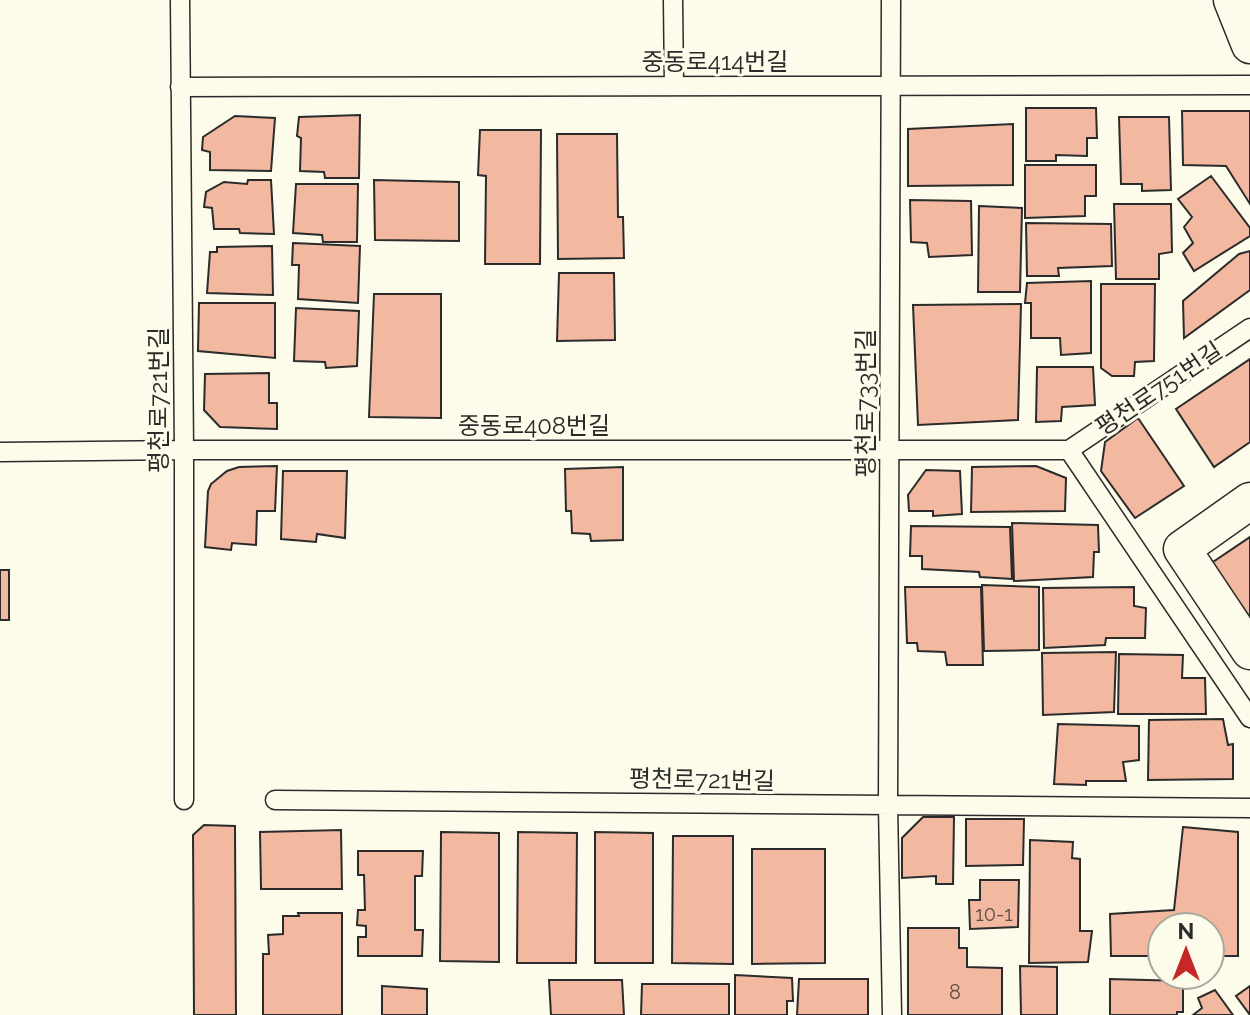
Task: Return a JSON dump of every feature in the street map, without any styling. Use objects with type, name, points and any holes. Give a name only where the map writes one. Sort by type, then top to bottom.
[{"type":"street","points":[[1232,0],[1250,45]]},
{"type":"street","points":[[1250,501],[1182,549],[1250,651]]},
{"type":"lane","name":"평천로721번길","points":[[180,0],[184,800]]},
{"type":"lane","points":[[673,0],[674,86]]},
{"type":"lane","name":"평천로733번길","points":[[891,0],[888,806],[892,1015]]},
{"type":"lane","name":"중동로414번길","points":[[180,87],[1250,85]]},
{"type":"lane","name":"평천로751번길","points":[[1069,450],[1250,328]]},
{"type":"lane","points":[[1069,450],[1250,718]]},
{"type":"lane","name":"중동로408번길","points":[[0,452],[1069,450]]},
{"type":"lane","name":"평천로721번길","points":[[275,800],[888,806]]},
{"type":"lane","points":[[888,806],[1250,808]]},
{"type":"building","points":[[1026,108],[1096,108],[1097,138],[1087,138],[1087,156],[1056,155],[1056,161],[1026,161]]},
{"type":"building","points":[[1182,111],[1250,111],[1250,204],[1226,166],[1183,165]]},
{"type":"building","points":[[360,115],[359,178],[325,178],[324,172],[300,171],[299,117]]},
{"type":"building","points":[[235,116],[275,118],[271,171],[210,170],[210,152],[202,150],[203,137]]},
{"type":"building","points":[[1119,117],[1169,117],[1171,190],[1142,191],[1142,184],[1121,184]]},
{"type":"building","points":[[1013,124],[1013,185],[908,186],[908,129]]},
{"type":"building","points":[[480,130],[541,130],[540,264],[485,264],[486,176],[478,175]]},
{"type":"building","points":[[557,134],[617,134],[618,217],[623,217],[624,258],[558,259]]},
{"type":"building","points":[[1025,165],[1096,165],[1096,196],[1085,196],[1085,216],[1025,218]]},
{"type":"building","points":[[1211,176],[1250,228],[1250,236],[1194,271],[1183,253],[1193,243],[1184,227],[1192,217],[1178,199]]},
{"type":"building","points":[[248,180],[271,180],[274,234],[214,229],[212,208],[204,207],[206,192],[224,182],[247,184]]},
{"type":"building","points":[[374,180],[459,182],[459,241],[375,240]]},
{"type":"building","points":[[296,184],[358,184],[357,242],[323,242],[322,235],[293,233]]},
{"type":"building","points":[[910,200],[971,201],[972,255],[929,257],[927,243],[911,242]]},
{"type":"building","points":[[1114,204],[1171,204],[1172,252],[1159,254],[1159,279],[1116,279]]},
{"type":"building","points":[[979,206],[1022,208],[1020,292],[978,292]]},
{"type":"building","points":[[1026,223],[1111,224],[1112,266],[1058,268],[1059,276],[1027,276]]},
{"type":"building","points":[[293,243],[360,246],[358,303],[298,299],[299,265],[292,265]]},
{"type":"building","points":[[272,246],[273,295],[207,293],[210,252],[217,252],[217,247]]},
{"type":"building","points":[[1250,251],[1250,290],[1184,338],[1183,301],[1239,254]]},
{"type":"building","points":[[559,273],[614,273],[615,340],[557,341]]},
{"type":"building","points":[[1091,281],[1091,353],[1061,355],[1060,338],[1031,338],[1031,303],[1025,303],[1027,283]]},
{"type":"building","points":[[1101,284],[1155,284],[1154,361],[1135,362],[1134,376],[1112,376],[1101,368]]},
{"type":"building","points":[[374,294],[441,294],[441,418],[369,417]]},
{"type":"building","points":[[199,303],[275,303],[275,358],[198,351]]},
{"type":"building","points":[[1021,304],[1018,420],[918,425],[913,305]]},
{"type":"building","points":[[296,308],[359,311],[357,366],[326,368],[325,362],[294,361]]},
{"type":"building","points":[[1250,359],[1250,442],[1214,467],[1176,409]]},
{"type":"building","points":[[1037,367],[1093,367],[1095,405],[1062,407],[1061,421],[1036,422]]},
{"type":"building","points":[[269,373],[269,403],[277,403],[277,429],[220,427],[204,410],[205,374]]},
{"type":"building","points":[[1138,418],[1184,486],[1135,518],[1101,471],[1105,442]]},
{"type":"building","points":[[277,466],[275,511],[257,511],[256,545],[232,543],[231,550],[205,547],[211,484],[227,471],[239,467]]},
{"type":"building","points":[[1036,466],[1066,478],[1065,511],[971,512],[972,467]]},
{"type":"building","points":[[623,467],[623,540],[591,541],[590,534],[572,533],[571,511],[566,511],[565,469]]},
{"type":"building","points":[[926,470],[960,471],[962,514],[933,516],[933,511],[909,511],[908,495]]},
{"type":"building","points":[[283,471],[347,471],[345,538],[317,534],[316,542],[281,539]]},
{"type":"building","points":[[1012,523],[1098,525],[1099,552],[1094,552],[1093,577],[1014,581]]},
{"type":"building","points":[[911,526],[1010,527],[1012,579],[980,577],[979,572],[922,569],[922,556],[910,556]]},
{"type":"building","points":[[1250,537],[1250,616],[1247,617],[1210,564]]},
{"type":"building","points":[[0,570],[9,570],[9,620],[0,620]]},
{"type":"building","points":[[982,585],[1039,587],[1039,650],[984,651]]},
{"type":"building","points":[[905,587],[981,587],[983,665],[947,665],[945,652],[918,651],[917,643],[907,643]]},
{"type":"building","points":[[1134,587],[1134,606],[1146,608],[1145,638],[1106,638],[1105,645],[1044,648],[1043,588]]},
{"type":"building","points":[[1116,652],[1114,712],[1043,715],[1042,653]]},
{"type":"building","points":[[1119,654],[1183,655],[1182,678],[1205,678],[1206,714],[1118,714]]},
{"type":"building","points":[[1223,719],[1228,745],[1233,744],[1233,779],[1148,780],[1149,720]]},
{"type":"building","points":[[1058,724],[1139,726],[1139,760],[1123,762],[1126,781],[1054,784]]},
{"type":"building","points":[[923,817],[954,817],[953,884],[936,884],[936,876],[902,878],[902,838]]},
{"type":"building","points":[[966,819],[1024,819],[1023,865],[966,866]]},
{"type":"building","points":[[204,825],[235,826],[236,1015],[194,1015],[193,835]]},
{"type":"building","points":[[1183,827],[1238,832],[1238,956],[1226,956],[1226,911],[1158,911],[1174,910]]},
{"type":"building","points":[[341,830],[342,889],[261,889],[260,832]]},
{"type":"building","points":[[441,832],[499,833],[499,962],[440,961]]},
{"type":"building","points":[[518,832],[577,833],[576,963],[517,963]]},
{"type":"building","points":[[595,832],[653,833],[653,963],[595,963]]},
{"type":"building","points":[[673,836],[733,836],[733,964],[672,963]]},
{"type":"building","points":[[1030,840],[1073,842],[1072,858],[1080,859],[1080,931],[1092,931],[1088,962],[1029,963]]},
{"type":"building","points":[[752,849],[825,849],[825,963],[752,964]]},
{"type":"building","points":[[358,851],[423,851],[422,876],[415,876],[415,930],[423,930],[422,956],[358,956],[358,937],[366,937],[366,926],[357,925],[358,910],[365,910],[364,875],[358,875]]},
{"type":"building","points":[[980,880],[1019,880],[1018,927],[970,929],[969,900],[980,900]]},
{"type":"building","points":[[1146,912],[1146,956],[1111,956],[1110,914]]},
{"type":"building","points":[[298,913],[342,913],[342,1015],[263,1015],[263,954],[269,954],[268,935],[283,934],[283,916],[299,916]]},
{"type":"building","points":[[908,928],[959,928],[959,948],[967,948],[967,967],[1002,968],[1002,1015],[908,1015]]},
{"type":"building","points":[[1020,966],[1057,967],[1057,1015],[1021,1015]]},
{"type":"building","points":[[735,975],[792,978],[793,1001],[787,1001],[787,1015],[735,1015]]},
{"type":"building","points":[[799,979],[868,979],[868,1015],[797,1015]]},
{"type":"building","points":[[1110,979],[1146,980],[1146,991],[1183,991],[1183,1012],[1177,1012],[1177,1015],[1110,1015]]},
{"type":"building","points":[[549,980],[622,980],[624,1015],[551,1015]]},
{"type":"building","points":[[642,984],[729,984],[729,1015],[641,1015]]},
{"type":"building","points":[[382,986],[427,989],[427,1015],[382,1015]]},
{"type":"building","points":[[1250,986],[1250,1015],[1236,996]]},
{"type":"building","points":[[1216,991],[1233,1015],[1193,1015],[1202,1008],[1198,998]]}]
